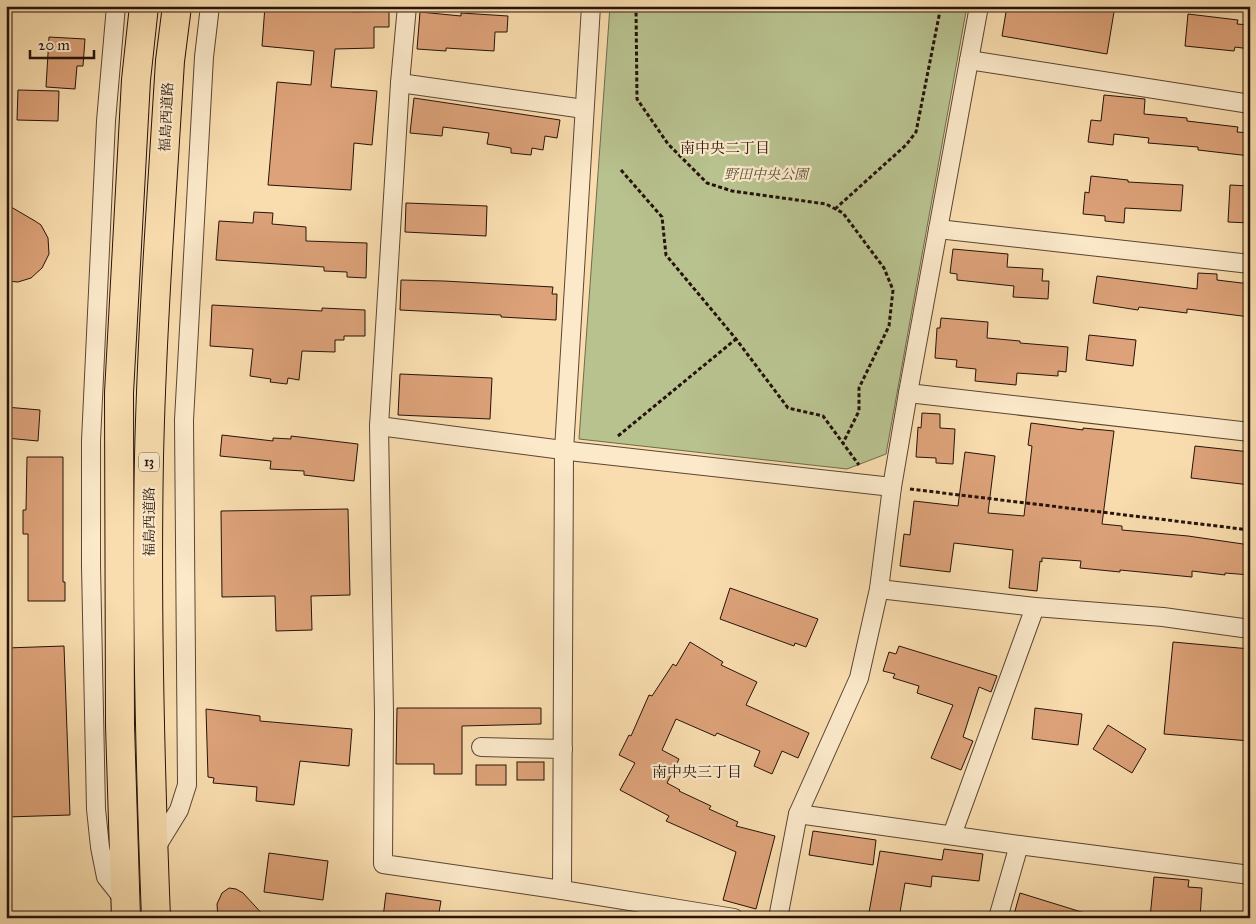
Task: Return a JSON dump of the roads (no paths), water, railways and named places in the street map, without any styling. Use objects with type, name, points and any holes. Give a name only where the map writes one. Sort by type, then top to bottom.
[{"type":"highway","name":"13","points":[[126,909],[120,725],[119,393],[136,80],[144,6]]},
{"type":"highway","name":"福島西道路","points":[[156,918],[149,733],[149,459],[151,387],[169,71],[176,6]]},
{"type":"street","points":[[116,6],[106,121],[94,369],[91,441],[91,566],[96,809],[100,847],[106,877],[126,909]]},
{"type":"street","points":[[154,853],[178,810],[188,785],[184,420],[203,67],[210,6]]},
{"type":"street","points":[[407,6],[400,83],[379,426],[384,713],[383,864],[562,890],[734,918]]},
{"type":"street","points":[[562,890],[564,450],[584,109],[592,6]]},
{"type":"street","points":[[778,918],[798,814],[859,678],[879,589],[892,487],[908,393],[979,6]]},
{"type":"street","points":[[969,60],[1250,104]]},
{"type":"street","points":[[400,83],[584,109]]},
{"type":"street","points":[[938,229],[1250,264]]},
{"type":"street","points":[[908,393],[1250,432]]},
{"type":"street","points":[[379,426],[596,454],[892,487]]},
{"type":"street","points":[[879,589],[1035,607],[1163,618],[1250,629]]},
{"type":"street","points":[[952,835],[1035,607]]},
{"type":"street","points":[[480,747],[563,749]]},
{"type":"street","points":[[798,814],[1019,845],[1250,874]]},
{"type":"street","points":[[998,918],[1019,845]]},
{"type":"district","name":"南中央二丁目","points":[[725,148]]},
{"type":"district","name":"南中央三丁目","points":[[697,772]]},
{"type":"park label","name":"野田中央公園","points":[[766,174]]}]
